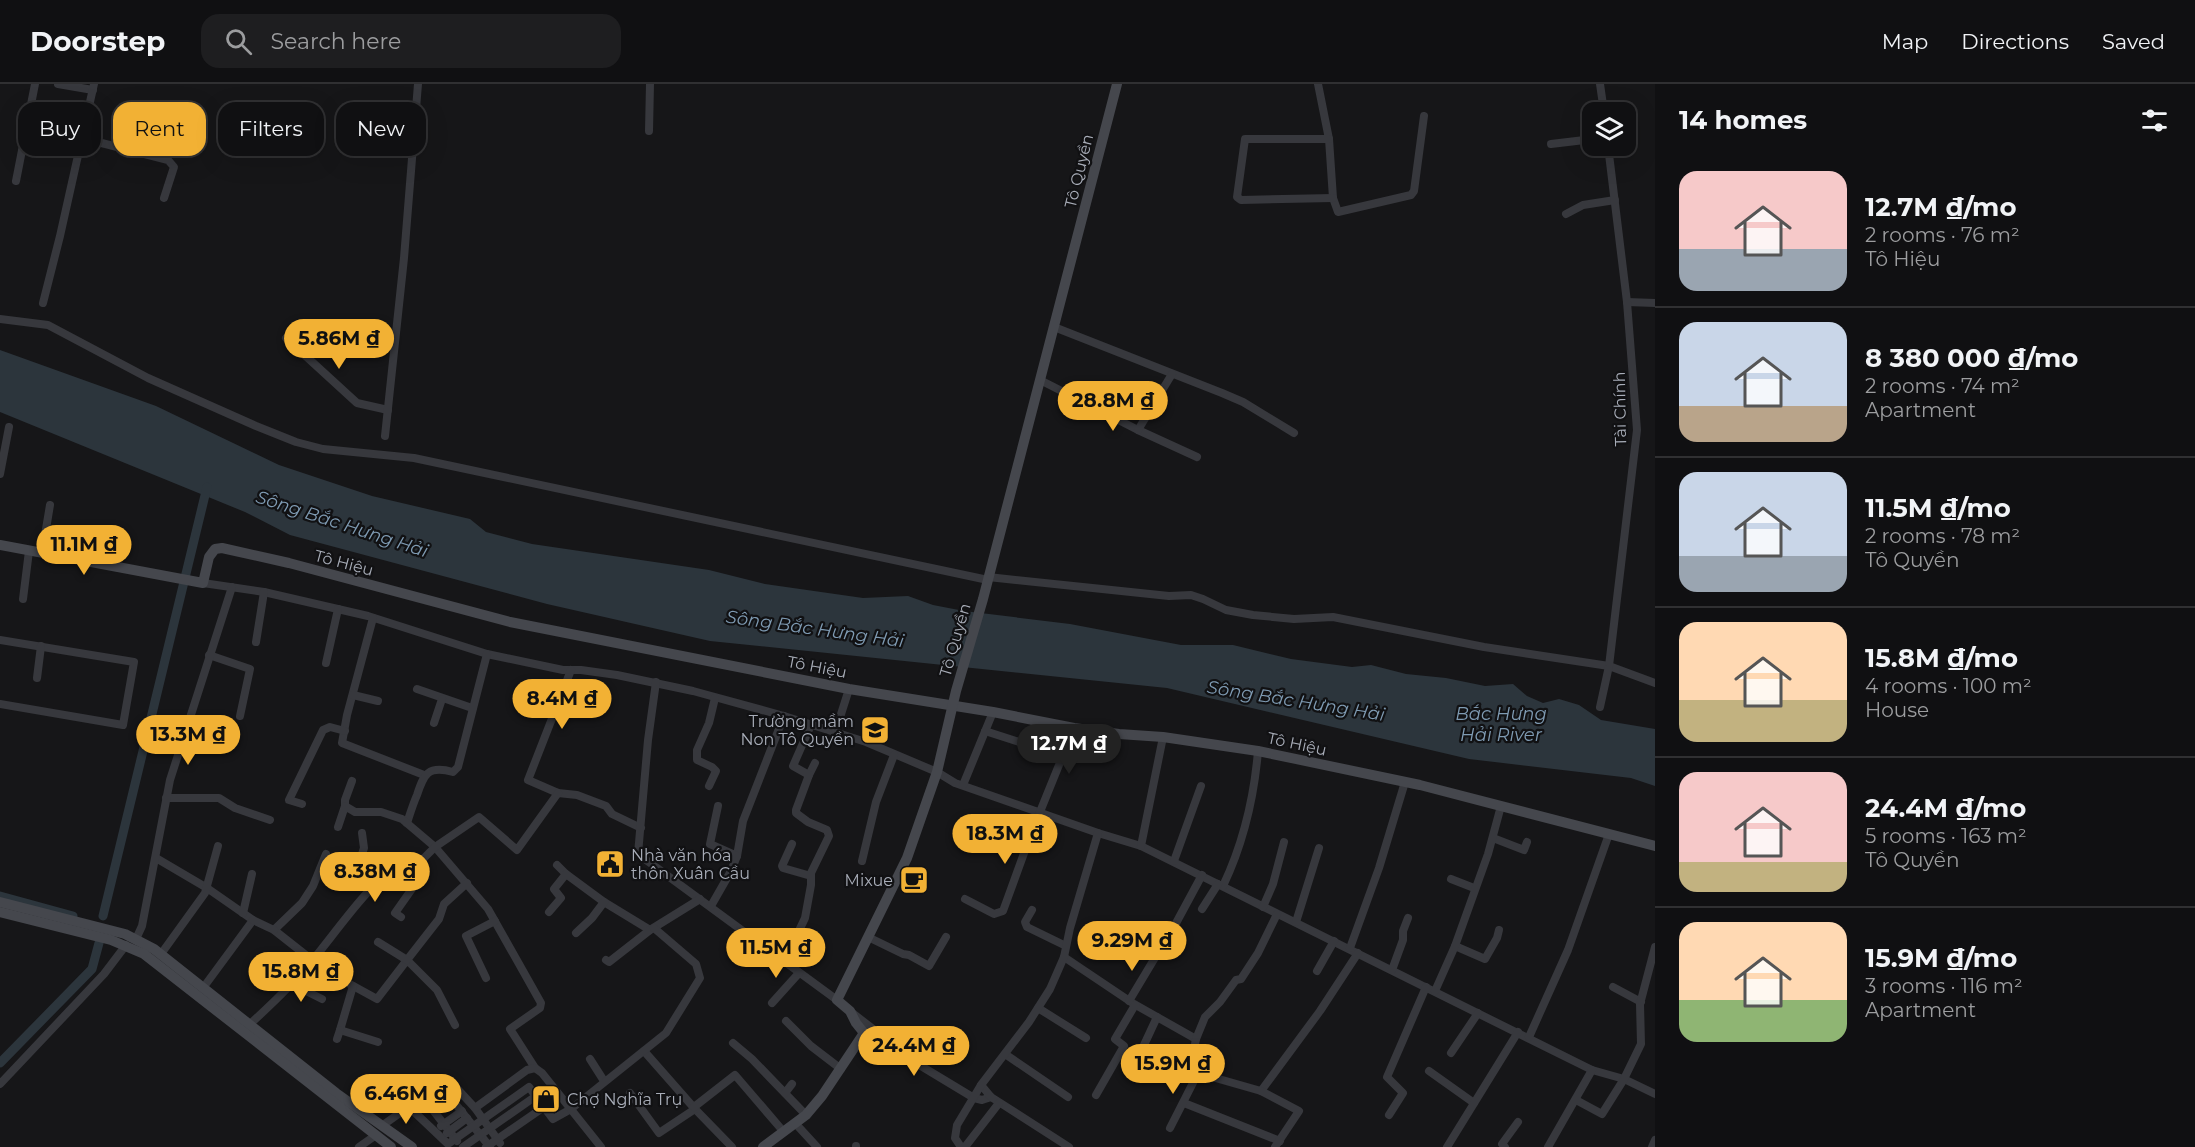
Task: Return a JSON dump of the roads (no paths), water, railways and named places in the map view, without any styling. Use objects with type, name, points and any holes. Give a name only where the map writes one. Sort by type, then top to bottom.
[{"type":"main road","name":"Tô Quyền","points":[[837,1000],[907,858],[937,772],[952,706],[983,599],[1117,84]]},
{"type":"main road","points":[[0,545],[200,582]]},
{"type":"main road","name":"Tô Hiệu","points":[[200,582],[209,557],[215,549],[222,548],[289,563],[510,622],[849,689],[993,712],[1074,728],[1163,737],[1258,752],[1405,782],[1655,846]]},
{"type":"main road","points":[[0,902],[92,925],[131,944],[412,1147]]},
{"type":"main road","points":[[0,912],[131,944],[160,954],[391,1147]]},
{"type":"main road","points":[[763,1147],[806,1115],[842,1069],[867,1029],[837,1000]]},
{"type":"main road","points":[[374,1134],[383,1125]]},
{"type":"street","points":[[16,182],[34,84]]},
{"type":"street","points":[[58,84],[94,87],[90,102]]},
{"type":"street","points":[[385,436],[404,258],[418,84]]},
{"type":"street","points":[[649,131],[650,84]]},
{"type":"street","points":[[1318,84],[1329,139],[1333,198],[1336,209],[1342,213],[1411,195],[1414,191],[1424,116]]},
{"type":"street","points":[[1600,84],[1603,102]]},
{"type":"street","points":[[1329,139],[1245,139],[1237,197],[1241,200],[1333,198]]},
{"type":"street","points":[[1551,144],[1582,140]]},
{"type":"street","points":[[101,143],[168,160],[174,167],[164,198]]},
{"type":"street","points":[[43,303],[78,156]]},
{"type":"street","name":"Tài Chính","points":[[1600,707],[1608,666],[1637,430],[1627,302],[1609,156]]},
{"type":"street","points":[[1566,214],[1583,205],[1615,200]]},
{"type":"street","points":[[1627,302],[1655,303]]},
{"type":"street","points":[[0,319],[48,326],[148,378],[256,426],[323,449],[414,458],[988,578],[1169,596],[1191,595],[1226,610],[1294,619],[1333,618],[1485,648],[1608,666],[1655,683]]},
{"type":"street","points":[[1054,327],[1243,402],[1294,433]]},
{"type":"street","points":[[286,338],[357,403],[388,410]]},
{"type":"street","points":[[1138,430],[1172,374]]},
{"type":"street","points":[[1040,380],[1197,457]]},
{"type":"street","points":[[0,474],[9,427]]},
{"type":"street","points":[[42,553],[50,505]]},
{"type":"street","points":[[23,599],[29,551]]},
{"type":"street","points":[[200,582],[264,592],[338,609],[487,654],[571,670],[656,682],[784,716],[835,733],[894,754],[963,785],[1141,846],[1592,1070],[1624,1079],[1655,1094]]},
{"type":"street","points":[[0,1084],[97,982],[131,944],[142,926],[166,798],[232,587]]},
{"type":"street","points":[[256,642],[264,592]]},
{"type":"street","points":[[327,663],[338,609]]},
{"type":"street","points":[[373,618],[352,695],[342,743],[424,775]]},
{"type":"street","points":[[0,640],[134,662],[123,725],[0,704]]},
{"type":"street","points":[[37,678],[41,646]]},
{"type":"street","points":[[407,823],[424,775],[433,770],[444,769],[453,772],[457,770],[487,654]]},
{"type":"street","points":[[209,655],[250,669],[240,716]]},
{"type":"street","points":[[571,670],[528,780],[558,793],[577,795],[606,806],[612,814],[641,828]]},
{"type":"street","points":[[656,682],[648,740],[638,854],[837,1000]]},
{"type":"street","points":[[417,689],[472,708]]},
{"type":"street","points":[[835,733],[849,689]]},
{"type":"street","points":[[352,695],[378,701]]},
{"type":"street","points":[[709,786],[716,771],[697,760],[697,750],[709,723],[715,698]]},
{"type":"street","points":[[434,723],[442,699]]},
{"type":"street","points":[[963,785],[993,712]]},
{"type":"street","points":[[711,906],[737,856],[743,821],[784,716]]},
{"type":"street","points":[[809,774],[793,766],[811,725]]},
{"type":"street","points":[[302,804],[289,800],[323,730],[330,727],[345,731]]},
{"type":"street","points":[[965,899],[994,915],[1003,910],[1039,812],[1074,728]]},
{"type":"street","points":[[985,731],[1063,756]]},
{"type":"street","points":[[1141,846],[1163,737]]},
{"type":"street","points":[[1203,909],[1221,885],[1235,860],[1251,803],[1258,752]]},
{"type":"street","points":[[862,861],[876,802],[894,754]]},
{"type":"street","points":[[781,961],[805,918],[812,885],[811,876],[829,833],[796,813],[815,763]]},
{"type":"street","points":[[338,827],[352,781]]},
{"type":"street","points":[[1350,948],[1379,868],[1405,782]]},
{"type":"street","points":[[1174,861],[1201,786]]},
{"type":"street","points":[[405,877],[435,847],[479,817],[517,850],[558,793]]},
{"type":"street","points":[[166,798],[219,798],[235,808],[270,820]]},
{"type":"street","points":[[345,806],[361,814],[381,812],[402,819],[435,847],[467,883],[495,921],[540,1003],[540,1008],[510,1029],[535,1068],[542,1073],[601,1147]]},
{"type":"street","points":[[718,806],[710,844],[737,856]]},
{"type":"street","points":[[1389,1114],[1403,1093],[1387,1077],[1455,946],[1501,806]]},
{"type":"street","points":[[362,832],[364,848],[358,866],[378,881]]},
{"type":"street","points":[[999,1103],[959,1146],[955,1133],[957,1125],[981,1085],[1050,989],[1064,957],[1098,833]]},
{"type":"street","points":[[1529,1037],[1568,950],[1609,834]]},
{"type":"street","points":[[1492,838],[1524,850],[1527,842]]},
{"type":"street","points":[[1263,907],[1273,884],[1284,842]]},
{"type":"street","points":[[792,844],[783,868],[811,876]]},
{"type":"street","points":[[160,954],[207,888],[218,846]]},
{"type":"street","points":[[1296,922],[1319,848]]},
{"type":"street","points":[[274,930],[302,903],[313,886],[326,854]]},
{"type":"street","points":[[156,858],[207,888],[253,920],[274,930],[312,961],[376,999],[440,920],[444,904],[467,883]]},
{"type":"street","points":[[452,1143],[529,1087],[553,1119],[571,1109],[666,1033],[700,978],[696,964],[652,929],[604,902],[557,865]]},
{"type":"street","points":[[248,1028],[292,984],[378,881],[393,867],[414,886],[395,913],[401,917]]},
{"type":"street","points":[[243,913],[252,874]]},
{"type":"street","points":[[549,912],[561,898],[554,889],[566,874]]},
{"type":"street","points":[[1174,925],[1202,875]]},
{"type":"street","points":[[1451,879],[1474,888]]},
{"type":"street","points":[[606,960],[609,962],[652,929],[700,899]]},
{"type":"street","points":[[576,933],[592,918],[604,902]]},
{"type":"street","points":[[1032,910],[1025,922],[1027,927],[1066,946]]},
{"type":"street","points":[[1184,1102],[1278,1144],[1299,1111],[1261,1091],[1198,1073],[1191,1065],[1196,1039],[1205,1017],[1220,1002],[1236,980],[1241,979],[1258,953],[1277,914]]},
{"type":"street","points":[[1392,970],[1408,918]]},
{"type":"street","points":[[203,988],[253,920]]},
{"type":"street","points":[[486,978],[466,936],[495,921]]},
{"type":"street","points":[[1455,946],[1485,959],[1499,930]]},
{"type":"street","points":[[868,937],[929,966],[946,937]]},
{"type":"street","points":[[1317,971],[1334,941]]},
{"type":"street","points":[[378,942],[407,960],[437,990],[454,1025]]},
{"type":"street","points":[[1576,1100],[1602,1114],[1624,1079],[1641,1044],[1641,1002],[1655,947]]},
{"type":"street","points":[[1261,1091],[1320,1011],[1358,953]]},
{"type":"street","points":[[1096,1095],[1124,1046],[1115,1039],[1156,956]]},
{"type":"street","points":[[1064,957],[1132,1003],[1196,1039]]},
{"type":"street","points":[[772,1003],[799,973]]},
{"type":"street","points":[[292,984],[322,999]]},
{"type":"street","points":[[337,1039],[353,986]]},
{"type":"street","points":[[1612,987],[1641,1002]]},
{"type":"street","points":[[1038,1008],[1086,1038]]},
{"type":"street","points":[[1452,1053],[1479,1013]]},
{"type":"street","points":[[1137,1075],[1144,1045],[1157,1017]]},
{"type":"street","points":[[786,1021],[811,1046],[842,1069]]},
{"type":"street","points":[[867,1029],[921,1066],[974,1098],[982,1100],[991,1097]]},
{"type":"street","points":[[340,1030],[378,1042]]},
{"type":"street","points":[[1447,1147],[1518,1032]]},
{"type":"street","points":[[733,1043],[806,1115]]},
{"type":"street","points":[[644,1051],[732,1147]]},
{"type":"street","points":[[1005,1054],[1068,1097]]},
{"type":"street","points":[[590,1059],[604,1081]]},
{"type":"street","points":[[475,1108],[527,1070],[535,1068]]},
{"type":"street","points":[[1548,1147],[1592,1070]]},
{"type":"street","points":[[1429,1071],[1474,1103]]},
{"type":"street","points":[[1170,1128],[1198,1073]]},
{"type":"street","points":[[630,1093],[661,1135],[735,1075],[783,1131]]},
{"type":"street","points":[[383,1125],[442,1083],[451,1082],[475,1108],[487,1116],[501,1139]]},
{"type":"street","points":[[785,1093],[792,1084]]},
{"type":"street","points":[[981,1085],[999,1103],[1069,1147]]},
{"type":"street","points":[[445,1090],[488,1146],[544,1107]]},
{"type":"street","points":[[516,1096],[530,1116]]},
{"type":"street","points":[[408,1107],[441,1137],[462,1147],[536,1096]]},
{"type":"street","points":[[429,1105],[449,1131],[452,1143]]},
{"type":"street","points":[[502,1106],[516,1126]]},
{"type":"street","points":[[434,1131],[464,1115]]},
{"type":"street","points":[[441,1137],[464,1115]]},
{"type":"street","points":[[1505,1147],[1502,1144],[1518,1122]]},
{"type":"street","points":[[795,1123],[816,1147]]},
{"type":"street","points":[[359,1147],[374,1134]]},
{"type":"street","points":[[1652,1147],[1655,1140]]},
{"type":"water","name":"Bắc Hưng Hải River","points":[[0,350],[156,406],[279,465],[372,496],[470,519],[486,532],[532,544],[709,570],[765,584],[863,598],[908,596],[933,605],[964,611],[1070,624],[1181,645],[1233,645],[1291,659],[1352,667],[1371,665],[1406,674],[1446,678],[1485,686],[1513,684],[1527,696],[1543,703],[1559,699],[1579,705],[1601,720],[1655,729],[1655,786],[1631,778],[1469,759],[1167,688],[710,641],[547,604],[290,535],[245,512],[0,412]]},
{"type":"waterway","points":[[103,916],[207,487]]},
{"type":"waterway","points":[[0,896],[73,916]]},
{"type":"waterway","points":[[0,1063],[92,969],[99,943]]},
{"type":"place","name":"Trường mầm Non Tô Quyền","points":[[875,730]]},
{"type":"place","name":"Nhà văn hóa thôn Xuân Cầu","points":[[610,864]]},
{"type":"place","name":"Mixue","points":[[914,880]]},
{"type":"place","name":"Chợ Nghĩa Trụ","points":[[546,1099]]},
{"type":"water label","name":"Sông Bắc Hưng Hải","points":[[342,524]]},
{"type":"water label","name":"Sông Bắc Hưng Hải","points":[[815,629]]},
{"type":"water label","name":"Sông Bắc Hưng Hải","points":[[1296,701]]}]
